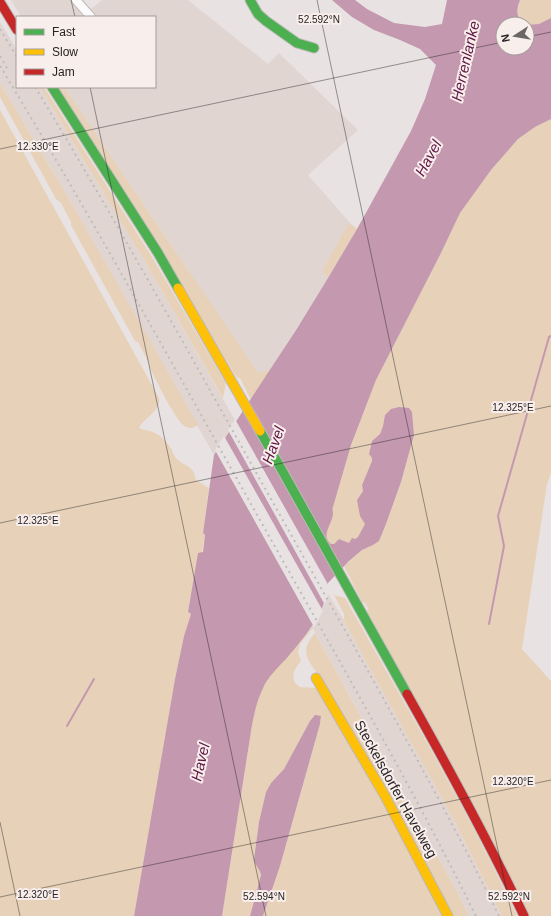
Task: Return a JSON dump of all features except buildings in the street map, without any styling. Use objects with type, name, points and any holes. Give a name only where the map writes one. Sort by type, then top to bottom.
[{"type":"main road","points":[[250,0],[258,14],[266,21],[297,43],[314,48]]},
{"type":"main road","points":[[0,2],[16,28]]},
{"type":"main road","points":[[53,88],[158,253],[233,383],[452,775],[524,916]]},
{"type":"main road","name":"Steckelsdorfer Havelweg","points":[[316,678],[345,725],[412,846],[448,916]]},
{"type":"street","points":[[76,0],[91,16]]},
{"type":"shaded area","points":[[11,0],[83,0],[91,9],[102,0],[188,0],[268,64],[279,53],[358,130],[308,175],[351,224],[347,226],[324,274],[328,278],[270,370],[258,374],[65,88],[156,88],[156,16],[20,16]]},
{"type":"shaded area","points":[[520,0],[551,0],[551,18],[535,25],[535,16],[519,16],[518,6]]},
{"type":"shaded area","points":[[0,22],[16,48],[16,88],[41,88],[146,263],[236,422],[214,455],[69,199],[0,83]]},
{"type":"shaded area","points":[[0,83],[69,199],[198,425],[195,427],[186,427],[171,408],[138,342],[135,341],[71,225],[71,222],[61,203],[56,199],[0,97]]},
{"type":"shaded area","points":[[41,88],[45,88],[152,257],[226,383],[223,398],[146,263]]},
{"type":"shaded area","points":[[59,88],[65,88],[258,373],[270,370],[251,400],[240,378],[237,378]]},
{"type":"shaded area","points":[[0,110],[159,398],[159,403],[155,411],[141,424],[139,428],[153,432],[167,442],[177,459],[192,469],[196,480],[209,488],[203,533],[205,535],[202,552],[194,577],[188,612],[191,614],[184,636],[175,679],[134,916],[0,916]]},
{"type":"shaded area","points":[[551,119],[551,473],[547,484],[522,649],[551,681],[551,916],[528,916],[367,611],[368,608],[365,603],[362,602],[344,566],[362,550],[379,541],[401,482],[414,435],[385,415],[380,434],[372,441],[369,454],[372,461],[362,485],[363,491],[357,500],[366,523],[358,537],[349,543],[339,539],[334,544],[331,544],[328,541],[327,533],[351,445],[376,380],[460,213],[491,170],[518,139],[535,127]]},
{"type":"shaded area","points":[[351,224],[357,229],[328,278],[324,274],[323,270],[347,226]]},
{"type":"shaded area","points":[[327,592],[344,620],[454,820],[502,916],[469,916],[312,627],[321,610]]},
{"type":"shaded area","points":[[334,595],[345,598],[456,795],[517,916],[502,916],[454,820],[352,636],[344,620],[344,614]]},
{"type":"shaded area","points":[[312,627],[313,628],[300,644],[298,653],[301,661],[295,669],[295,683],[300,687],[317,688],[322,680],[307,657],[306,652],[307,646],[315,633],[469,916],[263,916],[280,866],[320,724],[321,718],[313,717],[284,769],[271,783],[266,792],[259,822],[254,859],[261,875],[250,916],[222,916],[252,725],[258,697],[276,668],[286,659]]},
{"type":"water","points":[[332,0],[355,0],[367,9],[394,23],[425,27],[442,24],[447,0],[520,0],[518,16],[495,16],[495,56],[535,56],[535,24],[551,18],[551,119],[535,127],[518,139],[491,170],[460,213],[376,380],[351,445],[327,533],[328,541],[331,544],[334,544],[339,539],[349,543],[352,538],[355,539],[358,537],[365,524],[360,516],[357,500],[363,491],[362,485],[372,461],[369,454],[372,441],[380,434],[385,415],[391,409],[399,407],[409,408],[412,412],[414,435],[401,482],[379,541],[362,550],[328,583],[324,604],[314,623],[294,650],[270,677],[260,694],[252,725],[222,916],[134,916],[175,679],[184,636],[191,614],[188,612],[198,553],[203,552],[205,535],[203,533],[214,455],[296,330],[357,229],[411,131],[425,99],[436,65],[420,49],[374,30],[352,17]]},
{"type":"water","points":[[315,715],[321,716],[320,724],[280,866],[263,916],[250,916],[261,875],[254,859],[259,822],[266,792],[271,783],[284,769],[310,721]]},
{"type":"pier","points":[[235,419],[330,588],[325,605],[228,430]]},
{"type":"pier","points":[[224,436],[323,611],[314,627],[215,450]]},
{"type":"waterway","points":[[489,624],[504,546],[498,516],[549,337],[551,336]]},
{"type":"waterway","points":[[67,726],[94,679]]},
{"type":"railway","points":[[0,29],[16,55]]},
{"type":"railway","points":[[0,56],[8,70]]},
{"type":"railway","points":[[0,66],[101,238],[346,673],[426,818],[476,916]]},
{"type":"railway","points":[[36,88],[130,249],[394,718],[448,816],[499,916]]},
{"type":"traffic: fast","points":[[250,0],[258,14],[266,21],[297,43],[314,48]]},
{"type":"traffic: fast","points":[[53,88],[158,253],[178,288]]},
{"type":"traffic: fast","points":[[260,431],[407,694]]},
{"type":"traffic: slow","points":[[178,288],[260,431]]},
{"type":"traffic: slow","points":[[316,678],[385,796],[448,916]]},
{"type":"traffic: jam","points":[[0,2],[16,28]]},
{"type":"traffic: jam","points":[[407,694],[467,804],[524,916]]},
{"type":"water label","name":"Herrenlanke","points":[[465,61]]},
{"type":"water label","name":"Havel","points":[[428,158]]},
{"type":"water label","name":"Havel","points":[[273,445]]},
{"type":"water label","name":"Havel","points":[[200,762]]}]
